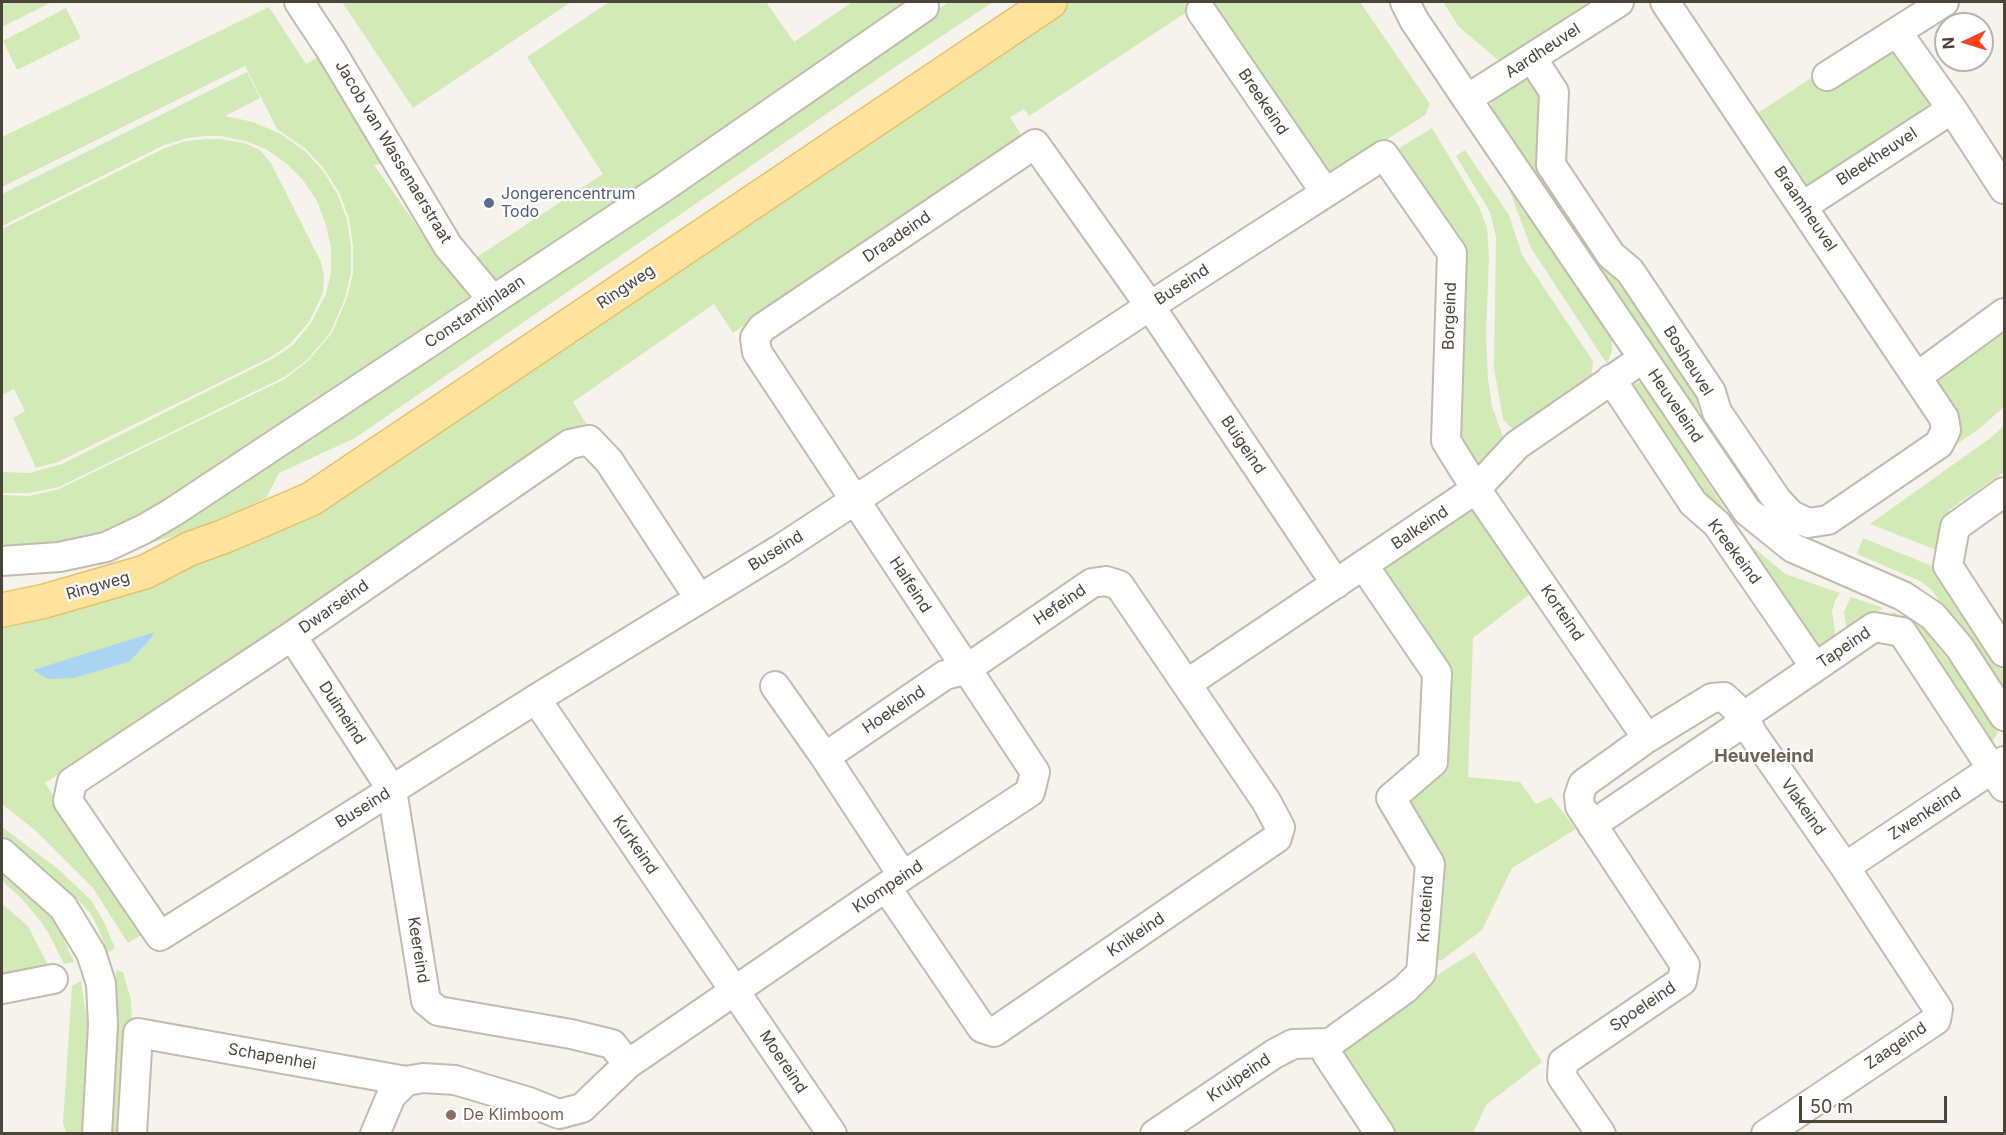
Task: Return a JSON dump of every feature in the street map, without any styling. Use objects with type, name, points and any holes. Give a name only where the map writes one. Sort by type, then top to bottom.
[{"type":"main road","name":"Ringweg","points":[[2,610],[45,601],[145,572],[189,549],[311,499],[1050,2]]},
{"type":"main road","name":"Ringweg","points":[[2,590],[141,557],[189,549]]},
{"type":"street","name":"Jacob van Wassenaerstraat","points":[[299,2],[330,49],[448,246],[492,299]]},
{"type":"street","name":"Aardheuvel","points":[[1467,99],[1619,2]]},
{"type":"street","name":"Braamheuvel","points":[[1665,2],[1918,376],[1944,418]]},
{"type":"street","points":[[1827,76],[1944,2]]},
{"type":"street","name":"Constantijnlaan","points":[[2,561],[25,561],[68,555],[106,546],[144,529],[173,512],[664,187],[924,7]]},
{"type":"street","name":"Heuveleind","points":[[1406,8],[1746,511],[1793,548],[1903,596],[1934,616],[1960,648],[2004,716]]},
{"type":"street","name":"Breekeind","points":[[1201,11],[1325,192]]},
{"type":"street","points":[[1897,32],[1952,109],[2004,189]]},
{"type":"street","name":"Bosheuvel","points":[[1532,58],[1554,92],[1551,165],[1611,255],[1636,280],[1711,392],[1717,412],[1777,500],[1791,516],[1808,523],[1828,520],[1940,444],[1946,430],[1944,418]]},
{"type":"street","name":"Bleekheuvel","points":[[1803,206],[1952,109]]},
{"type":"street","name":"Draadeind","points":[[854,500],[757,352],[755,338],[762,328],[1035,144],[1149,306]]},
{"type":"street","name":"Buseind","points":[[160,936],[536,699],[779,550],[1149,306],[1384,155]]},
{"type":"street","name":"Borgeind","points":[[1384,155],[1452,254],[1446,441],[1476,489]]},
{"type":"street","name":"Buigeind","points":[[1149,306],[1336,584]]},
{"type":"street","points":[[1918,376],[2004,313]]},
{"type":"street","name":"Balkeind","points":[[1188,683],[1476,489],[1517,445],[1642,359]]},
{"type":"street","name":"Kreekeind","points":[[1611,379],[1693,503],[1717,524],[1815,667]]},
{"type":"street","name":"Dwarseind","points":[[160,936],[68,801],[72,782],[292,636],[570,444],[589,440],[609,461],[699,598]]},
{"type":"street","name":"Korteind","points":[[1476,489],[1647,738]]},
{"type":"street","points":[[2004,492],[1955,527],[1948,566],[2004,652]]},
{"type":"street","name":"Halfeind","points":[[854,500],[965,670]]},
{"type":"street","name":"Knoteind","points":[[1330,1043],[1405,989],[1421,973],[1430,864],[1391,798],[1433,762],[1437,673],[1364,566]]},
{"type":"street","name":"Hefeind","points":[[965,670],[1092,583],[1106,581],[1119,585],[1188,683]]},
{"type":"street","name":"Tapeind","points":[[1586,816],[1734,729],[1744,716],[1875,627],[1902,632],[2000,773]]},
{"type":"street","name":"Duimeind","points":[[292,636],[392,790]]},
{"type":"street","name":"Hoekeind","points":[[825,757],[945,675],[965,670]]},
{"type":"street","name":"Klompeind","points":[[628,1064],[1030,792],[1035,772],[965,670]]},
{"type":"street","name":"Knikeind","points":[[895,882],[982,1028],[994,1032],[1277,838],[1280,828],[1266,801],[1188,683]]},
{"type":"street","points":[[775,686],[825,757],[895,882]]},
{"type":"street","points":[[1586,816],[1579,796],[1583,784],[1647,738],[1712,698],[1724,697],[1744,716]]},
{"type":"street","name":"Kurkeind","points":[[536,699],[735,991]]},
{"type":"street","name":"Vlakeind","points":[[1744,716],[1752,733],[1845,867]]},
{"type":"street","name":"Zwenkeind","points":[[1845,867],[2000,773]]},
{"type":"street","name":"Keereind","points":[[392,790],[426,1001],[438,1011],[571,1034],[612,1044],[628,1064]]},
{"type":"street","name":"Spoeleind","points":[[1586,816],[1685,965],[1682,981],[1563,1062],[1562,1077],[1601,1134]]},
{"type":"street","points":[[2,853],[63,907],[91,954],[96,968],[101,984],[104,1025],[97,1134]]},
{"type":"street","name":"Zaageind","points":[[1766,1134],[1935,1020],[1938,1009],[1845,867]]},
{"type":"street","points":[[2,989],[53,979]]},
{"type":"street","name":"Moereind","points":[[735,991],[832,1134]]},
{"type":"street","name":"Schapenhei","points":[[132,1134],[138,1033],[406,1081],[423,1078],[454,1080],[530,1102],[559,1114],[582,1108],[628,1064]]},
{"type":"street","points":[[1330,1043],[1327,1054],[1380,1134]]},
{"type":"street","name":"Kruipeind","points":[[1155,1134],[1293,1044],[1330,1043]]},
{"type":"street","points":[[375,1134],[391,1096],[406,1081]]},
{"type":"green space","points":[[2,2],[52,2],[2,27]]},
{"type":"green space","points":[[342,2],[571,2],[413,108]]},
{"type":"green space","points":[[609,2],[766,2],[794,42],[852,2],[900,2],[903,7],[495,285],[477,257],[603,174],[527,57]]},
{"type":"green space","points":[[949,2],[993,2],[355,438],[279,473],[266,498],[231,516],[115,553],[487,313]]},
{"type":"green space","points":[[1064,2],[1202,2],[1029,116],[1024,109],[1010,117],[1023,138],[733,333],[714,304],[573,402],[587,425],[45,783],[144,933],[128,943],[93,888],[36,831],[2,804],[2,614],[182,566]],"holes":[[[147,643],[129,662],[73,678]]]},
{"type":"green space","points":[[1204,2],[1360,2],[1430,104],[1425,115],[1328,177]]},
{"type":"green space","points":[[1443,2],[1584,2],[1586,4],[1499,61],[1459,27]]},
{"type":"green space","points":[[269,7],[306,64],[321,55],[390,163],[374,165],[436,253],[479,295],[110,539],[2,553],[2,495],[29,496],[59,489],[285,379],[308,361],[332,333],[347,298],[353,273],[353,246],[349,219],[340,194],[324,169],[306,149],[277,129],[245,66],[2,187],[2,137]]},
{"type":"green space","points":[[66,8],[81,38],[17,70],[3,41]]},
{"type":"green space","points":[[1900,36],[1931,100],[1928,108],[1813,184],[1797,187],[1750,118],[1816,75]]},
{"type":"green space","points":[[247,72],[260,98],[225,116],[253,122],[279,133],[305,151],[323,171],[338,195],[347,220],[351,246],[351,272],[345,298],[330,333],[307,360],[284,377],[59,487],[29,493],[2,493],[2,472],[29,473],[62,464],[274,358],[292,346],[311,323],[326,294],[331,272],[331,248],[326,225],[317,201],[303,180],[287,164],[266,149],[245,141],[221,136],[205,136],[164,145],[2,226],[2,194]]},
{"type":"green space","points":[[1524,77],[1532,82],[1539,96],[1539,180],[1489,109],[1498,93]]},
{"type":"green space","points":[[1432,128],[1479,207],[1487,228],[1489,257],[1486,335],[1488,379],[1492,406],[1506,445],[1485,467],[1473,467],[1452,440],[1461,253],[1393,152]]},
{"type":"green space","points":[[206,139],[244,143],[260,150],[271,163],[321,262],[324,276],[323,293],[309,322],[290,344],[271,357],[58,462],[36,468],[13,418],[25,411],[14,389],[2,395],[2,229],[165,148],[186,141]]},
{"type":"green space","points":[[1465,150],[1509,215],[1522,255],[1593,361],[1591,380],[1531,418],[1516,433],[1503,419],[1494,368],[1496,237],[1490,212],[1456,156]]},
{"type":"green space","points":[[1509,189],[1612,339],[1612,351],[1607,364],[1531,248]]},
{"type":"green space","points":[[1595,261],[1610,265],[1694,387],[1701,419]]},
{"type":"green space","points":[[2004,322],[2004,407],[1980,428],[1937,458],[1927,379]]},
{"type":"green space","points":[[1641,381],[1746,541],[1785,574],[1840,593],[1832,611],[1836,639],[1815,653],[1700,500],[1625,390]]},
{"type":"green space","points":[[2004,426],[2004,472],[1949,510],[1944,553],[1870,524],[1989,439]]},
{"type":"green space","points":[[1481,510],[1534,591],[1473,638],[1468,777],[1520,782],[1536,804],[1551,797],[1576,829],[1512,868],[1482,930],[1442,960],[1428,963],[1436,856],[1400,799],[1440,769],[1444,671],[1379,568],[1462,511]]},
{"type":"green space","points":[[1863,538],[1942,570],[2004,665],[2004,695],[1932,590],[1920,581],[1857,554]]},
{"type":"green space","points":[[1851,597],[1883,608],[1847,632],[1844,612]]},
{"type":"green space","points":[[1891,611],[1923,628],[1959,674],[1998,733],[1992,742],[1982,743]]},
{"type":"green space","points":[[2,827],[58,869],[91,900],[115,948],[107,953],[90,913],[63,886],[2,840]]},
{"type":"green space","points":[[4,870],[46,911],[61,933],[74,962],[64,964],[48,932],[38,918],[2,881]]},
{"type":"green space","points":[[2,904],[28,926],[51,971],[2,982]]},
{"type":"green space","points":[[1474,952],[1542,1062],[1486,1105],[1473,1133],[1384,1134],[1337,1046]]},
{"type":"green space","points":[[116,970],[123,972],[131,1000],[132,1020],[127,1021],[121,1117],[126,1133],[107,1134],[116,1016]]},
{"type":"green space","points":[[81,981],[90,1041],[83,1133],[66,1133],[63,1123],[72,986]]},
{"type":"water","points":[[155,632],[129,662],[74,678],[48,679],[33,670]]},
{"type":"place","name":"Jongerencentrum Todo","points":[[489,203]]},
{"type":"place","name":"De Klimboom","points":[[451,1115]]},
{"type":"district","name":"Heuveleind","points":[[1764,757]]}]
